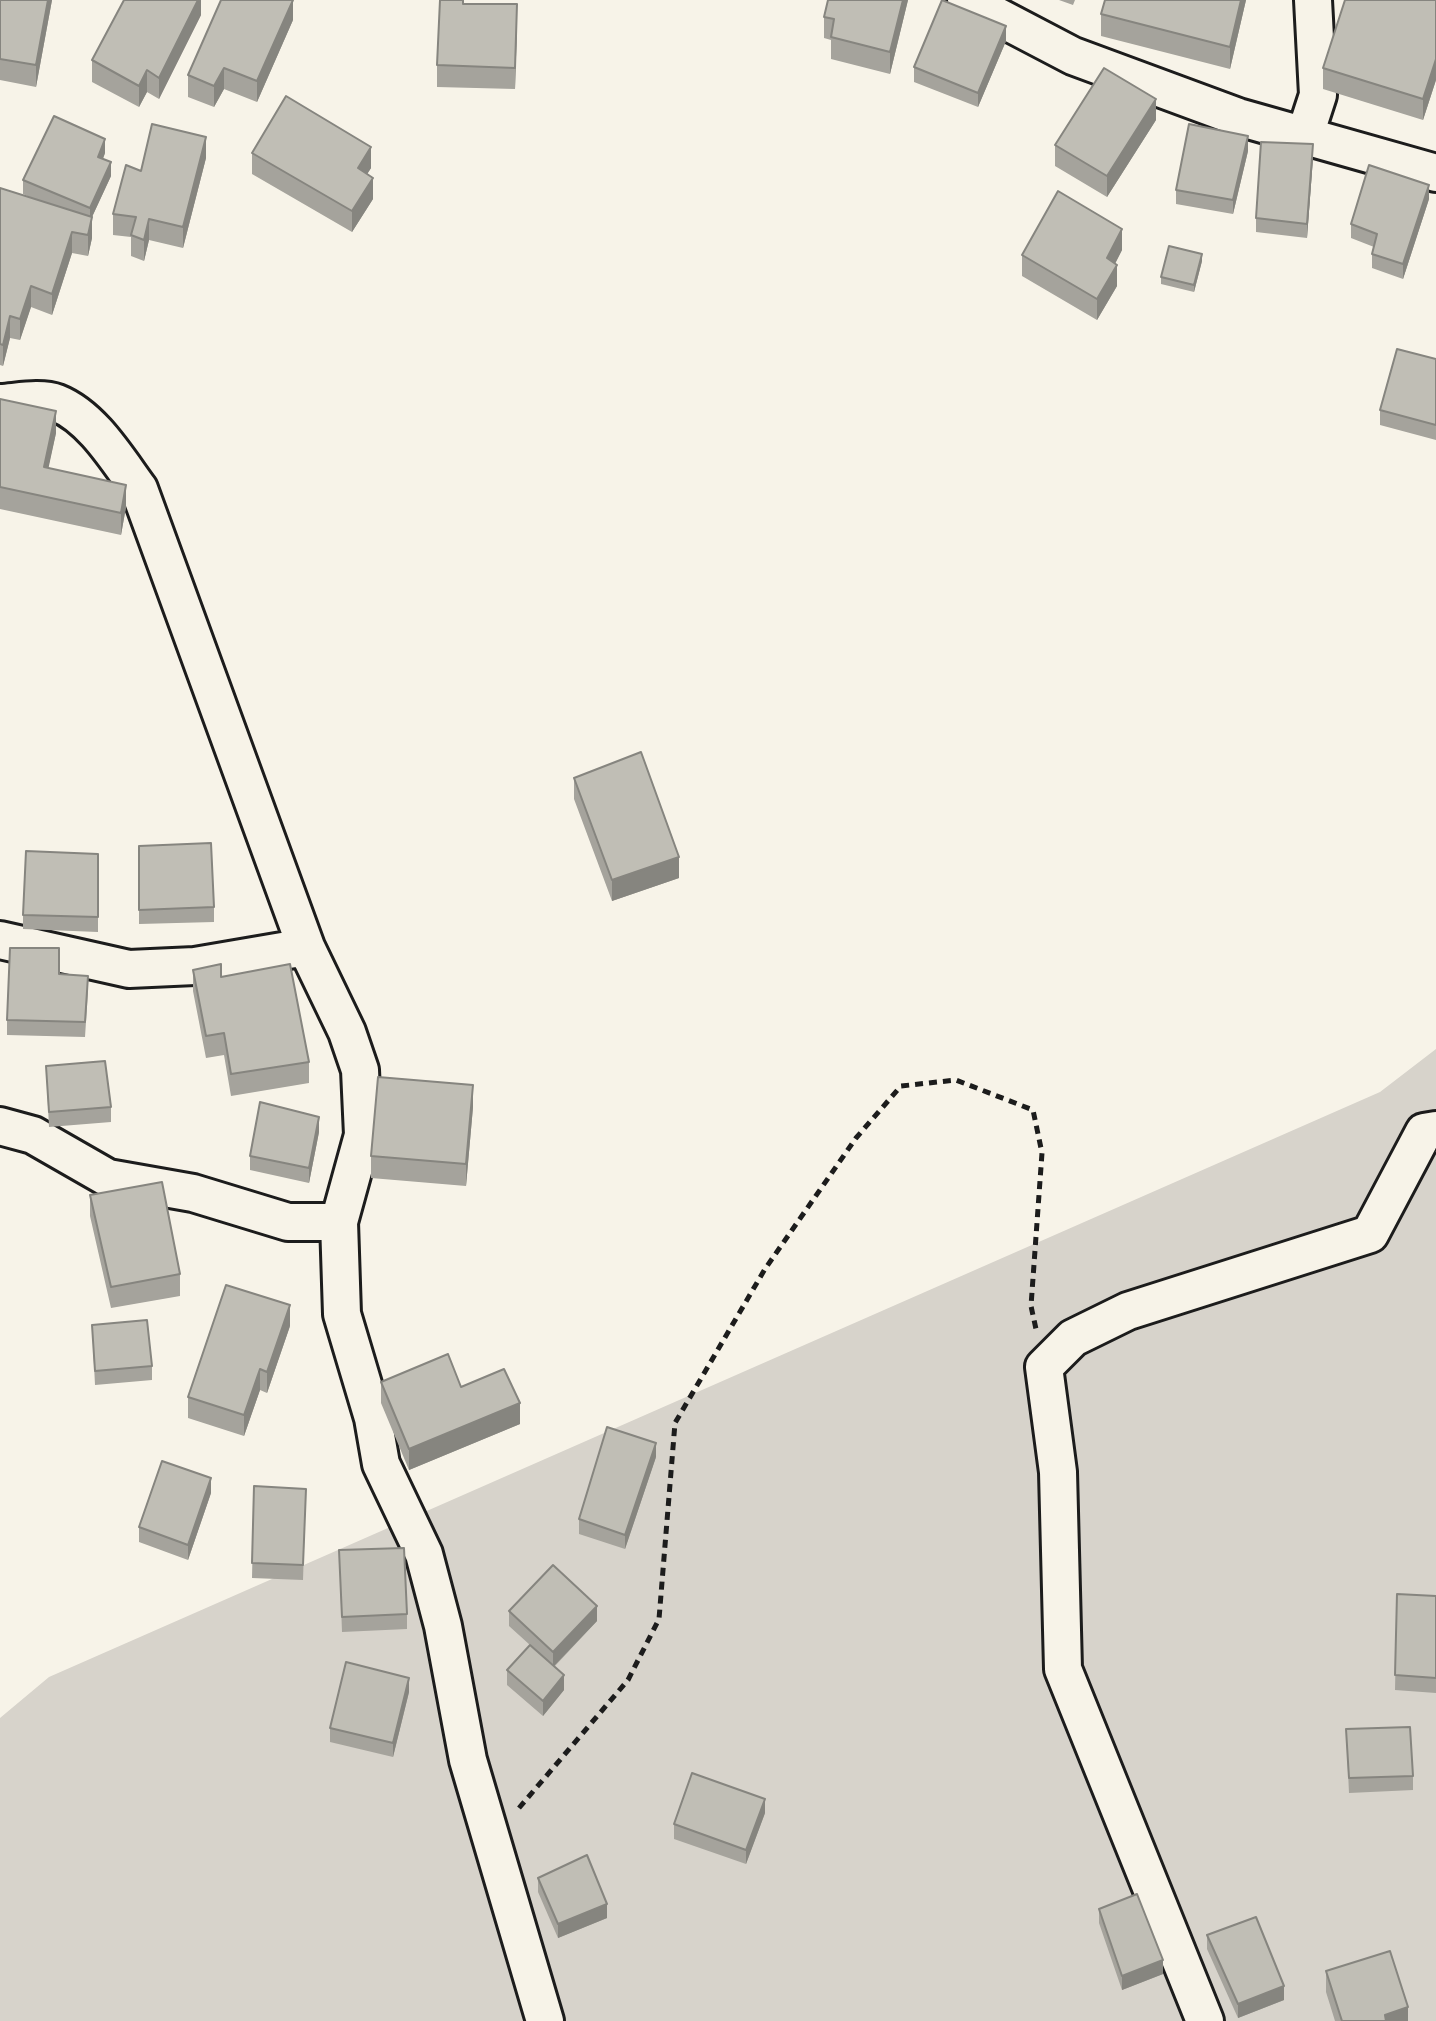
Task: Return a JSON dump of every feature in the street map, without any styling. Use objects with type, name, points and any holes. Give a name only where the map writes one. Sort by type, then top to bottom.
[{"type":"street","points":[[966,0],[1073,56],[1238,117],[1436,173]]},
{"type":"street","points":[[1305,135],[1318,95],[1313,0]]},
{"type":"street","points":[[0,403],[54,402],[77,414],[111,450],[139,489],[306,947],[347,1032],[360,1070],[363,1135],[339,1222],[342,1314],[373,1418],[381,1464],[424,1554],[443,1626],[468,1760],[545,2021]]},
{"type":"street","points":[[0,940],[129,969],[195,966],[306,947]]},
{"type":"street","points":[[0,1126],[33,1135],[108,1178],[193,1193],[288,1222],[339,1222]]},
{"type":"street","points":[[1205,2021],[1063,1669],[1058,1472],[1044,1367],[1073,1338],[1128,1311],[1370,1234],[1424,1132],[1436,1130]]},
{"type":"path","points":[[492,1839],[628,1680],[659,1619],[675,1423],[765,1269],[856,1138],[901,1086],[956,1080],[1033,1110],[1042,1153],[1031,1306],[1044,1367]]},
{"type":"shaded area","points":[[1436,1049],[1436,2021],[0,2021],[0,1718],[49,1677],[1380,1092]]},
{"type":"building","points":[[0,0],[48,0],[36,65],[0,59]]},
{"type":"building","points":[[124,0],[198,0],[159,78],[147,70],[139,86],[92,60]]},
{"type":"building","points":[[221,0],[293,0],[257,81],[224,68],[214,86],[188,75]]},
{"type":"building","points":[[440,0],[463,0],[463,4],[517,4],[515,68],[437,65]]},
{"type":"building","points":[[828,0],[903,0],[890,52],[831,37],[834,19],[824,17]]},
{"type":"building","points":[[942,0],[1006,26],[978,93],[914,67]]},
{"type":"building","points":[[1105,0],[1241,0],[1230,47],[1101,14]]},
{"type":"building","points":[[1345,0],[1436,0],[1436,59],[1423,99],[1323,68]]},
{"type":"building","points":[[1104,68],[1156,99],[1107,176],[1055,145]]},
{"type":"building","points":[[286,96],[371,147],[358,168],[373,178],[352,211],[252,153]]},
{"type":"building","points":[[54,116],[105,139],[98,157],[111,162],[90,208],[23,180]]},
{"type":"building","points":[[152,124],[206,137],[183,227],[149,219],[144,240],[131,235],[136,217],[113,214],[126,165],[141,171]]},
{"type":"building","points":[[1189,124],[1248,136],[1233,200],[1176,190]]},
{"type":"building","points":[[1261,142],[1313,144],[1307,224],[1256,218]]},
{"type":"building","points":[[1369,165],[1429,185],[1403,264],[1372,254],[1377,234],[1351,224]]},
{"type":"building","points":[[0,188],[92,217],[88,235],[72,232],[52,294],[31,286],[20,319],[10,316],[3,345],[0,344]]},
{"type":"building","points":[[1058,191],[1122,229],[1107,258],[1117,265],[1097,299],[1022,255]]},
{"type":"building","points":[[1169,246],[1202,254],[1194,285],[1161,277]]},
{"type":"building","points":[[1397,349],[1436,359],[1436,425],[1380,410]]},
{"type":"building","points":[[0,399],[56,411],[44,467],[126,485],[121,513],[0,487]]},
{"type":"building","points":[[641,752],[679,857],[612,880],[574,778]]},
{"type":"building","points":[[211,843],[214,907],[139,910],[139,846]]},
{"type":"building","points":[[26,851],[98,854],[98,917],[23,915]]},
{"type":"building","points":[[10,948],[59,948],[59,974],[88,976],[85,1022],[7,1020]]},
{"type":"building","points":[[221,964],[221,977],[290,964],[309,1062],[231,1074],[224,1033],[206,1036],[193,970]]},
{"type":"building","points":[[105,1061],[111,1107],[49,1112],[46,1066]]},
{"type":"building","points":[[378,1077],[473,1085],[466,1164],[371,1156]]},
{"type":"building","points":[[260,1102],[319,1117],[309,1168],[250,1156]]},
{"type":"building","points":[[162,1182],[180,1274],[111,1287],[90,1195]]},
{"type":"building","points":[[226,1285],[290,1305],[267,1372],[260,1369],[244,1415],[188,1397]]},
{"type":"building","points":[[147,1320],[152,1366],[95,1371],[92,1325]]},
{"type":"building","points":[[448,1354],[461,1387],[504,1369],[520,1403],[409,1449],[381,1382]]},
{"type":"building","points":[[607,1427],[656,1443],[625,1535],[579,1519]]},
{"type":"building","points":[[162,1461],[211,1478],[188,1545],[139,1527]]},
{"type":"building","points":[[254,1486],[306,1489],[303,1565],[252,1563]]},
{"type":"building","points":[[404,1548],[407,1614],[342,1617],[339,1550]]},
{"type":"building","points":[[553,1565],[597,1606],[553,1652],[509,1611]]},
{"type":"building","points":[[1397,1594],[1436,1596],[1436,1678],[1395,1675]]},
{"type":"building","points":[[530,1645],[564,1675],[543,1701],[507,1670]]},
{"type":"building","points":[[346,1662],[409,1678],[393,1743],[330,1728]]},
{"type":"building","points":[[1410,1727],[1413,1776],[1349,1778],[1346,1729]]},
{"type":"building","points":[[692,1773],[765,1799],[746,1850],[674,1824]]},
{"type":"building","points":[[587,1855],[607,1904],[558,1924],[538,1878]]},
{"type":"building","points":[[1137,1894],[1163,1960],[1122,1976],[1099,1909]]},
{"type":"building","points":[[1256,1917],[1284,1986],[1238,2004],[1207,1935]]},
{"type":"building","points":[[1390,1951],[1408,2007],[1385,2015],[1386,2021],[1342,2021],[1326,1971]]}]
